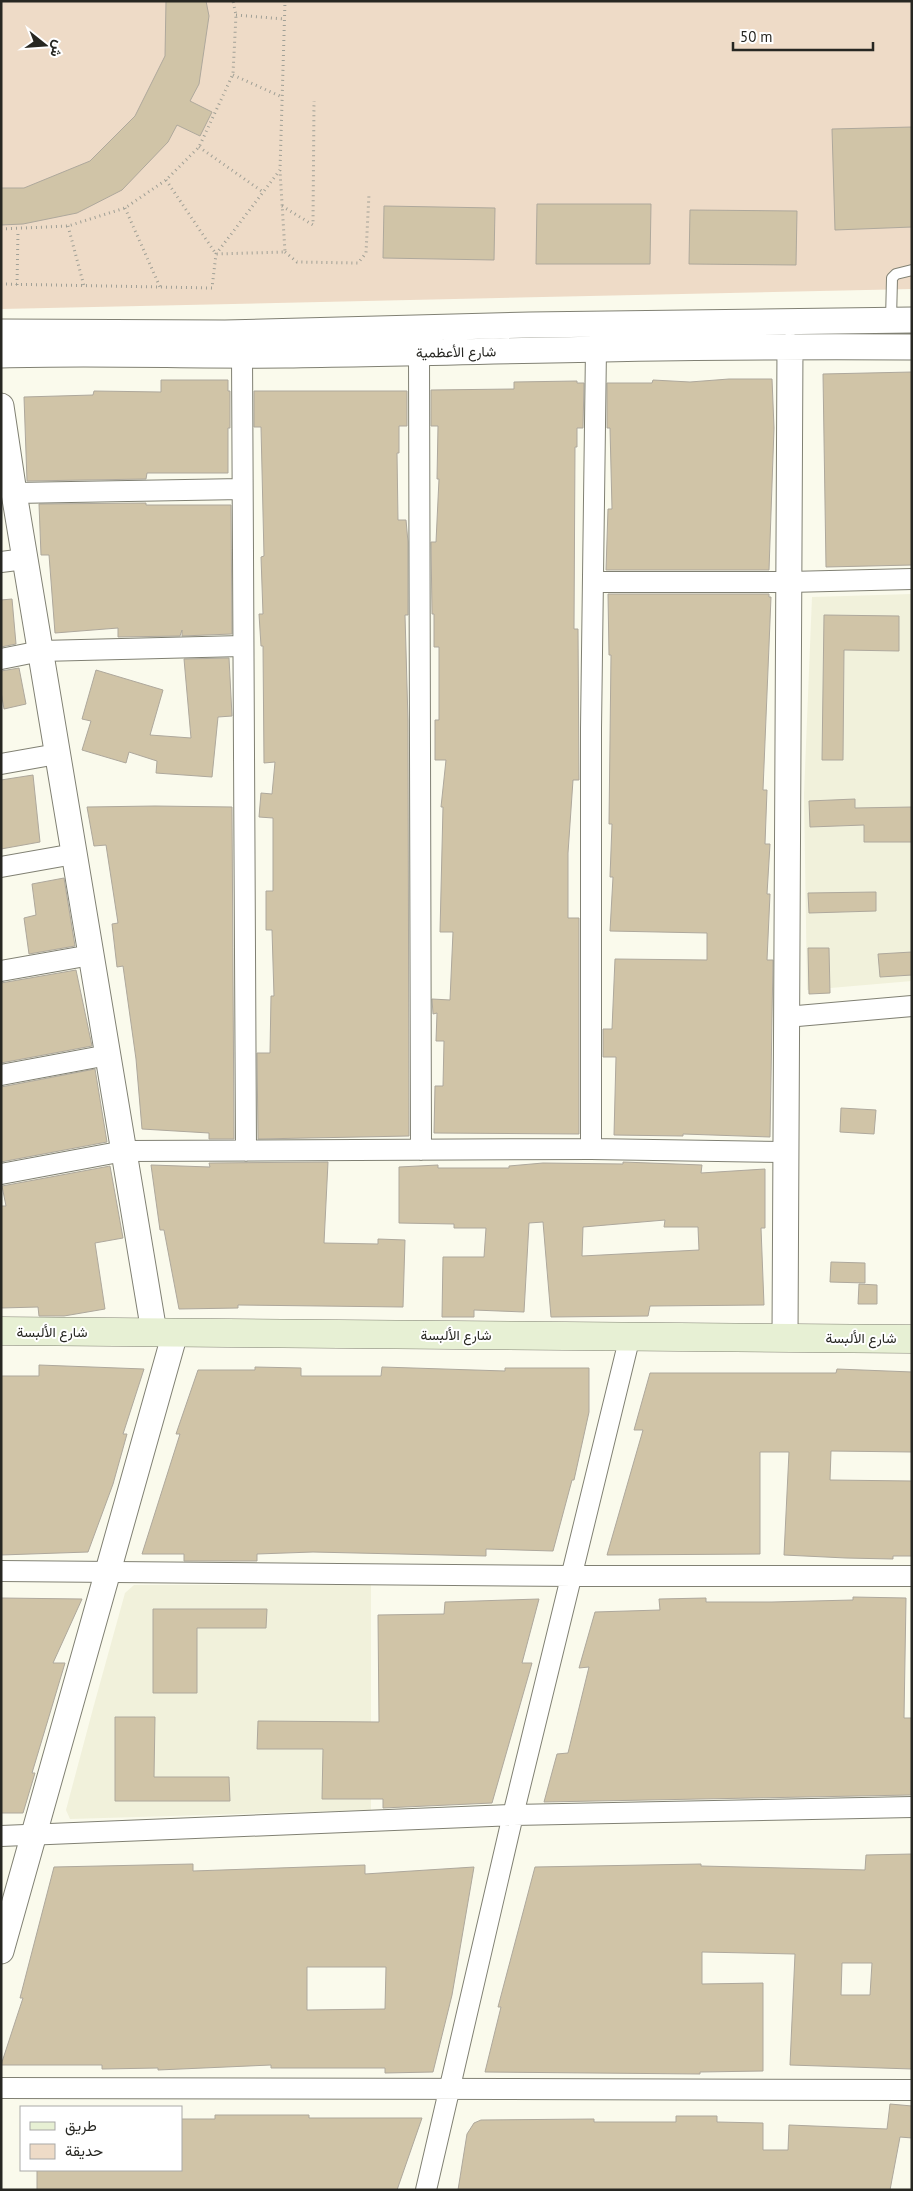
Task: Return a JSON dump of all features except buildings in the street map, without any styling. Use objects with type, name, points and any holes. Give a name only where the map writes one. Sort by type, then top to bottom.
[{"type":"main road","name":"شارع الألبسة","points":[[1,1331],[912,1338]]},
{"type":"street","points":[[1,332],[225,333],[530,325],[901,320]]},
{"type":"street","points":[[785,1338],[790,346]]},
{"type":"street","name":"شارع الأعظمية","points":[[1,355],[54,353],[242,356],[596,348],[912,347]]},
{"type":"street","points":[[591,1149],[593,582],[596,348]]},
{"type":"street","points":[[419,353],[422,1150]]},
{"type":"street","points":[[242,356],[246,1151]]},
{"type":"street","points":[[1,406],[5,452],[14,493],[13,561],[40,651],[124,1151],[164,1333],[108,1571],[1,1951]]},
{"type":"street","points":[[14,493],[242,489]]},
{"type":"street","points":[[593,582],[789,582],[912,579]]},
{"type":"street","points":[[1,659],[40,651],[242,646]]},
{"type":"street","points":[[1,764],[58,754]]},
{"type":"street","points":[[1,867],[74,854]]},
{"type":"street","points":[[1,971],[91,955]]},
{"type":"street","points":[[786,1017],[912,1006]]},
{"type":"street","points":[[1,1075],[108,1055]]},
{"type":"street","points":[[1,1174],[124,1151],[591,1149],[786,1152]]},
{"type":"street","points":[[426,2190],[513,1815],[573,1576],[630,1336]]},
{"type":"street","points":[[1,1571],[573,1576],[912,1576]]},
{"type":"street","points":[[1,1836],[513,1815],[912,1807]]},
{"type":"street","points":[[1,2088],[912,2090]]},
{"type":"lane","points":[[901,320],[892,278],[896,274],[912,270]]},
{"type":"path","points":[[1,229],[68,226],[125,208],[166,180],[199,147],[232,74],[236,15],[233,1]]},
{"type":"path","points":[[285,1],[280,170],[285,252]]},
{"type":"path","points":[[236,15],[284,19]]},
{"type":"path","points":[[232,74],[282,97]]},
{"type":"path","points":[[282,206],[313,225],[314,101]]},
{"type":"path","points":[[199,147],[263,192]]},
{"type":"path","points":[[1,284],[212,288],[216,254],[280,170]]},
{"type":"path","points":[[166,180],[216,254]]},
{"type":"path","points":[[216,254],[285,252],[297,262],[358,263],[366,253],[368,194]]},
{"type":"path","points":[[125,208],[160,287]]},
{"type":"path","points":[[68,226],[84,286]]},
{"type":"path","points":[[17,285],[18,231]]},
{"type":"shaded area","points":[[912,594],[912,981],[807,990],[804,794],[812,597]]},
{"type":"shaded area","points":[[134,1585],[371,1585],[371,1810],[70,1819],[66,1810],[94,1705],[125,1593]]},
{"type":"green space","points":[[1,1],[912,1],[912,289],[1,309]]}]
